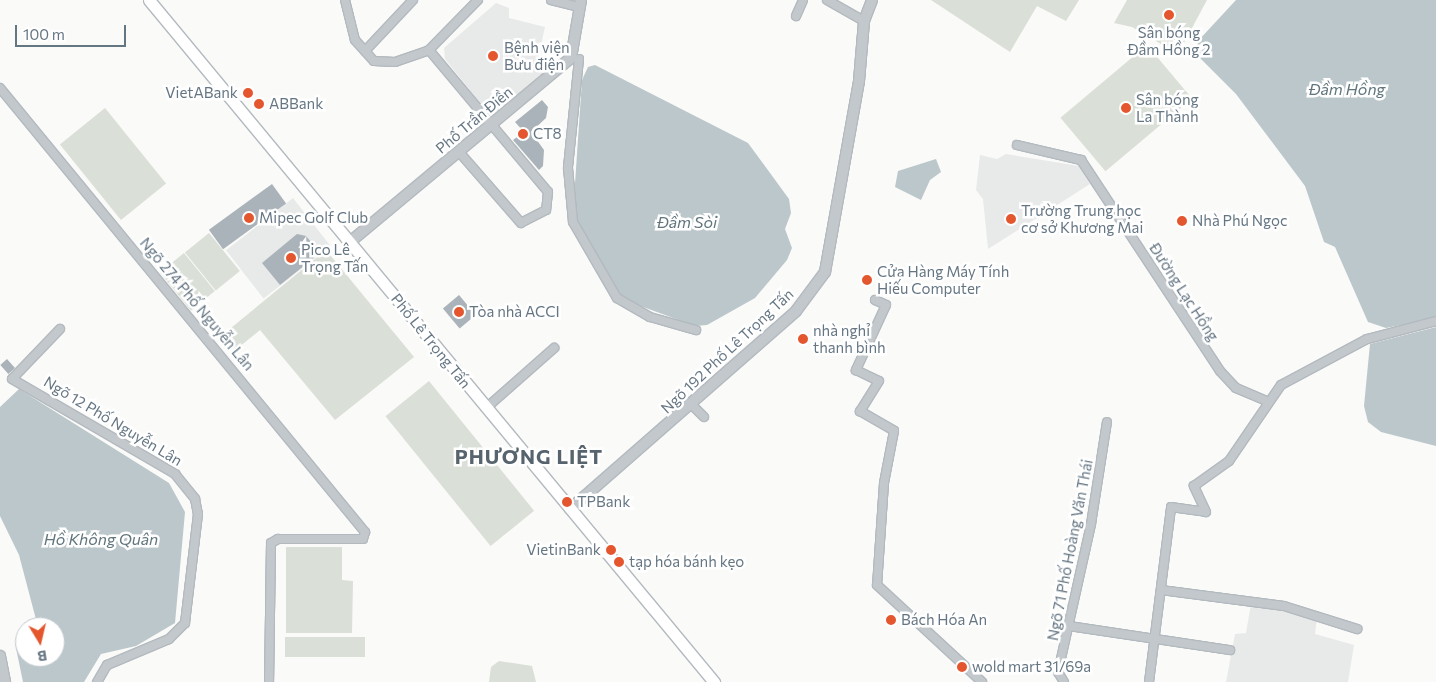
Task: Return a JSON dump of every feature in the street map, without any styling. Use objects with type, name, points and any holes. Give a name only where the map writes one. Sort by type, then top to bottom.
[{"type":"main road","name":"Phố Lê Trọng Tấn","points":[[149,0],[714,682]]},
{"type":"street","points":[[364,51],[413,0]]},
{"type":"street","points":[[344,1],[355,40],[364,51],[374,61],[395,62],[428,50],[478,0]]},
{"type":"street","points":[[551,0],[580,4]]},
{"type":"street","points":[[796,16],[803,0]]},
{"type":"street","points":[[828,0],[864,21]]},
{"type":"street","name":"Ngõ 192 Phố Lê Trọng Tấn","points":[[570,509],[692,405],[796,311],[825,272],[859,81],[864,21],[872,0]]},
{"type":"street","name":"Phố Trần Điền","points":[[350,242],[571,58],[580,4]]},
{"type":"street","points":[[428,50],[489,127],[548,192],[546,210],[521,223],[459,152]]},
{"type":"street","points":[[579,59],[568,168],[573,222],[618,298],[650,318],[696,330]]},
{"type":"street","name":"Ngõ 274 Phố Nguyễn Lân","points":[[0,88],[365,532],[362,539],[278,539],[272,544],[269,682]]},
{"type":"street","name":"Đường Lạc Hồng","points":[[1017,145],[1081,160],[1220,371],[1236,388],[1266,401]]},
{"type":"street","points":[[875,300],[886,305],[856,370],[879,381],[860,411],[894,431],[884,483],[877,585],[982,682]]},
{"type":"street","points":[[1149,682],[1171,508],[1206,512],[1194,486],[1229,461],[1266,401],[1281,385],[1367,339],[1436,321]]},
{"type":"street","name":"Ngõ 12 Phố Nguyễn Lân","points":[[60,329],[12,379],[164,466],[186,485],[195,499],[198,528],[185,623],[169,639],[107,665],[97,682]]},
{"type":"street","points":[[486,408],[554,348]]},
{"type":"street","points":[[692,405],[704,417]]},
{"type":"street","name":"Ngõ 71 Phố Hoàng Văn Thái","points":[[1064,682],[1058,672],[1069,626],[1107,422]]},
{"type":"street","points":[[1161,590],[1284,606],[1357,629]]},
{"type":"street","points":[[1069,626],[1230,650]]},
{"type":"street","points":[[0,656],[5,682]]},
{"type":"shaded area","points":[[931,0],[1079,0],[1066,21],[1037,6],[1010,52]]},
{"type":"shaded area","name":"Sân bóng Đầm Hồng 2","points":[[1127,0],[1207,0],[1178,54],[1132,27],[1114,23]]},
{"type":"shaded area","name":"Bệnh viện Bưu điện","points":[[496,3],[509,8],[509,18],[545,27],[539,54],[559,62],[500,112],[486,110],[445,59],[444,48]]},
{"type":"shaded area","name":"Sân bóng La Thành","points":[[1147,45],[1192,99],[1105,171],[1060,118]]},
{"type":"shaded area","points":[[105,108],[166,183],[121,220],[60,145]]},
{"type":"shaded area","name":"Trường Trung học cơ sở Khương Mai","points":[[1006,154],[1079,166],[1090,184],[988,249],[983,199],[976,190],[980,155],[997,159]]},
{"type":"shaded area","points":[[293,198],[331,246],[264,298],[226,250]]},
{"type":"shaded area","points":[[209,233],[240,271],[216,291],[185,253]]},
{"type":"shaded area","points":[[326,250],[414,357],[335,420],[260,330],[233,352],[220,337]]},
{"type":"shaded area","points":[[184,253],[215,291],[191,311],[160,273]]},
{"type":"shaded area","points":[[429,381],[534,511],[491,546],[385,416]]},
{"type":"shaded area","points":[[286,547],[342,547],[342,580],[353,581],[352,633],[286,633]]},
{"type":"shaded area","points":[[1251,604],[1317,618],[1315,634],[1354,645],[1348,682],[1226,682],[1235,634],[1246,633]]},
{"type":"shaded area","points":[[285,637],[365,637],[365,657],[285,657]]},
{"type":"shaded area","points":[[499,661],[532,666],[536,682],[489,682],[491,667]]},
{"type":"water","name":"Đầm Hồng","points":[[1236,0],[1436,0],[1436,318],[1386,328],[1368,322],[1335,247],[1324,242],[1305,186],[1236,94],[1196,54],[1198,41]]},
{"type":"water","name":"Đầm Sòi","points":[[595,65],[748,143],[789,199],[791,213],[785,229],[792,248],[787,260],[755,298],[707,325],[695,326],[627,301],[615,289],[573,213],[582,80],[588,67]]},
{"type":"water","points":[[936,159],[941,172],[930,180],[921,200],[895,187],[898,171]]},
{"type":"water","points":[[1436,327],[1436,446],[1381,432],[1368,422],[1364,406],[1370,344]]},
{"type":"water","name":"Hồ Không Quân","points":[[19,389],[169,483],[185,512],[175,623],[136,646],[101,654],[84,682],[23,682],[20,667],[65,667],[65,617],[35,617],[19,555],[0,516],[0,407]]},
{"type":"building","name":"CT8","points":[[542,100],[548,107],[546,118],[531,132],[544,150],[543,166],[539,170],[513,140],[524,132],[515,122]]},
{"type":"building","name":"Mipec Golf Club","points":[[272,184],[286,203],[223,249],[209,230]]},
{"type":"building","name":"Pico Lê Trọng Tấn","points":[[297,234],[306,236],[320,253],[280,285],[262,263]]},
{"type":"building","name":"Tòa nhà ACCI","points":[[459,295],[476,315],[460,328],[443,308]]},
{"type":"building","points":[[7,359],[15,368],[8,374],[0,365]]},
{"type":"place","name":"Sân bóng Đầm Hồng 2","points":[[1169,15]]},
{"type":"place","name":"Bệnh viện Bưu điện","points":[[493,56]]},
{"type":"place","name":"VietABank","points":[[248,93]]},
{"type":"place","name":"ABBank","points":[[259,104]]},
{"type":"place","name":"Sân bóng La Thành","points":[[1126,108]]},
{"type":"place","name":"CT8","points":[[523,134]]},
{"type":"place","name":"Mipec Golf Club","points":[[249,218]]},
{"type":"place","name":"Trường Trung học cơ sở Khương Mai","points":[[1011,219]]},
{"type":"place","name":"Nhà Phú Ngọc","points":[[1182,221]]},
{"type":"place","name":"Pico Lê Trọng Tấn","points":[[291,258]]},
{"type":"place","name":"Cửa Hàng Máy Tính Hiếu Computer","points":[[867,280]]},
{"type":"place","name":"Tòa nhà ACCI","points":[[459,312]]},
{"type":"place","name":"nhà nghỉ thanh bình","points":[[803,339]]},
{"type":"place","name":"TPBank","points":[[567,502]]},
{"type":"place","name":"VietinBank","points":[[611,550]]},
{"type":"place","name":"tạp hóa bánh kẹo","points":[[619,562]]},
{"type":"place","name":"Bách Hóa An","points":[[891,620]]},
{"type":"place","name":"wold mart 31/69a","points":[[962,667]]},
{"type":"district","name":"PHƯƠNG LIỆT","points":[[529,456]]}]
